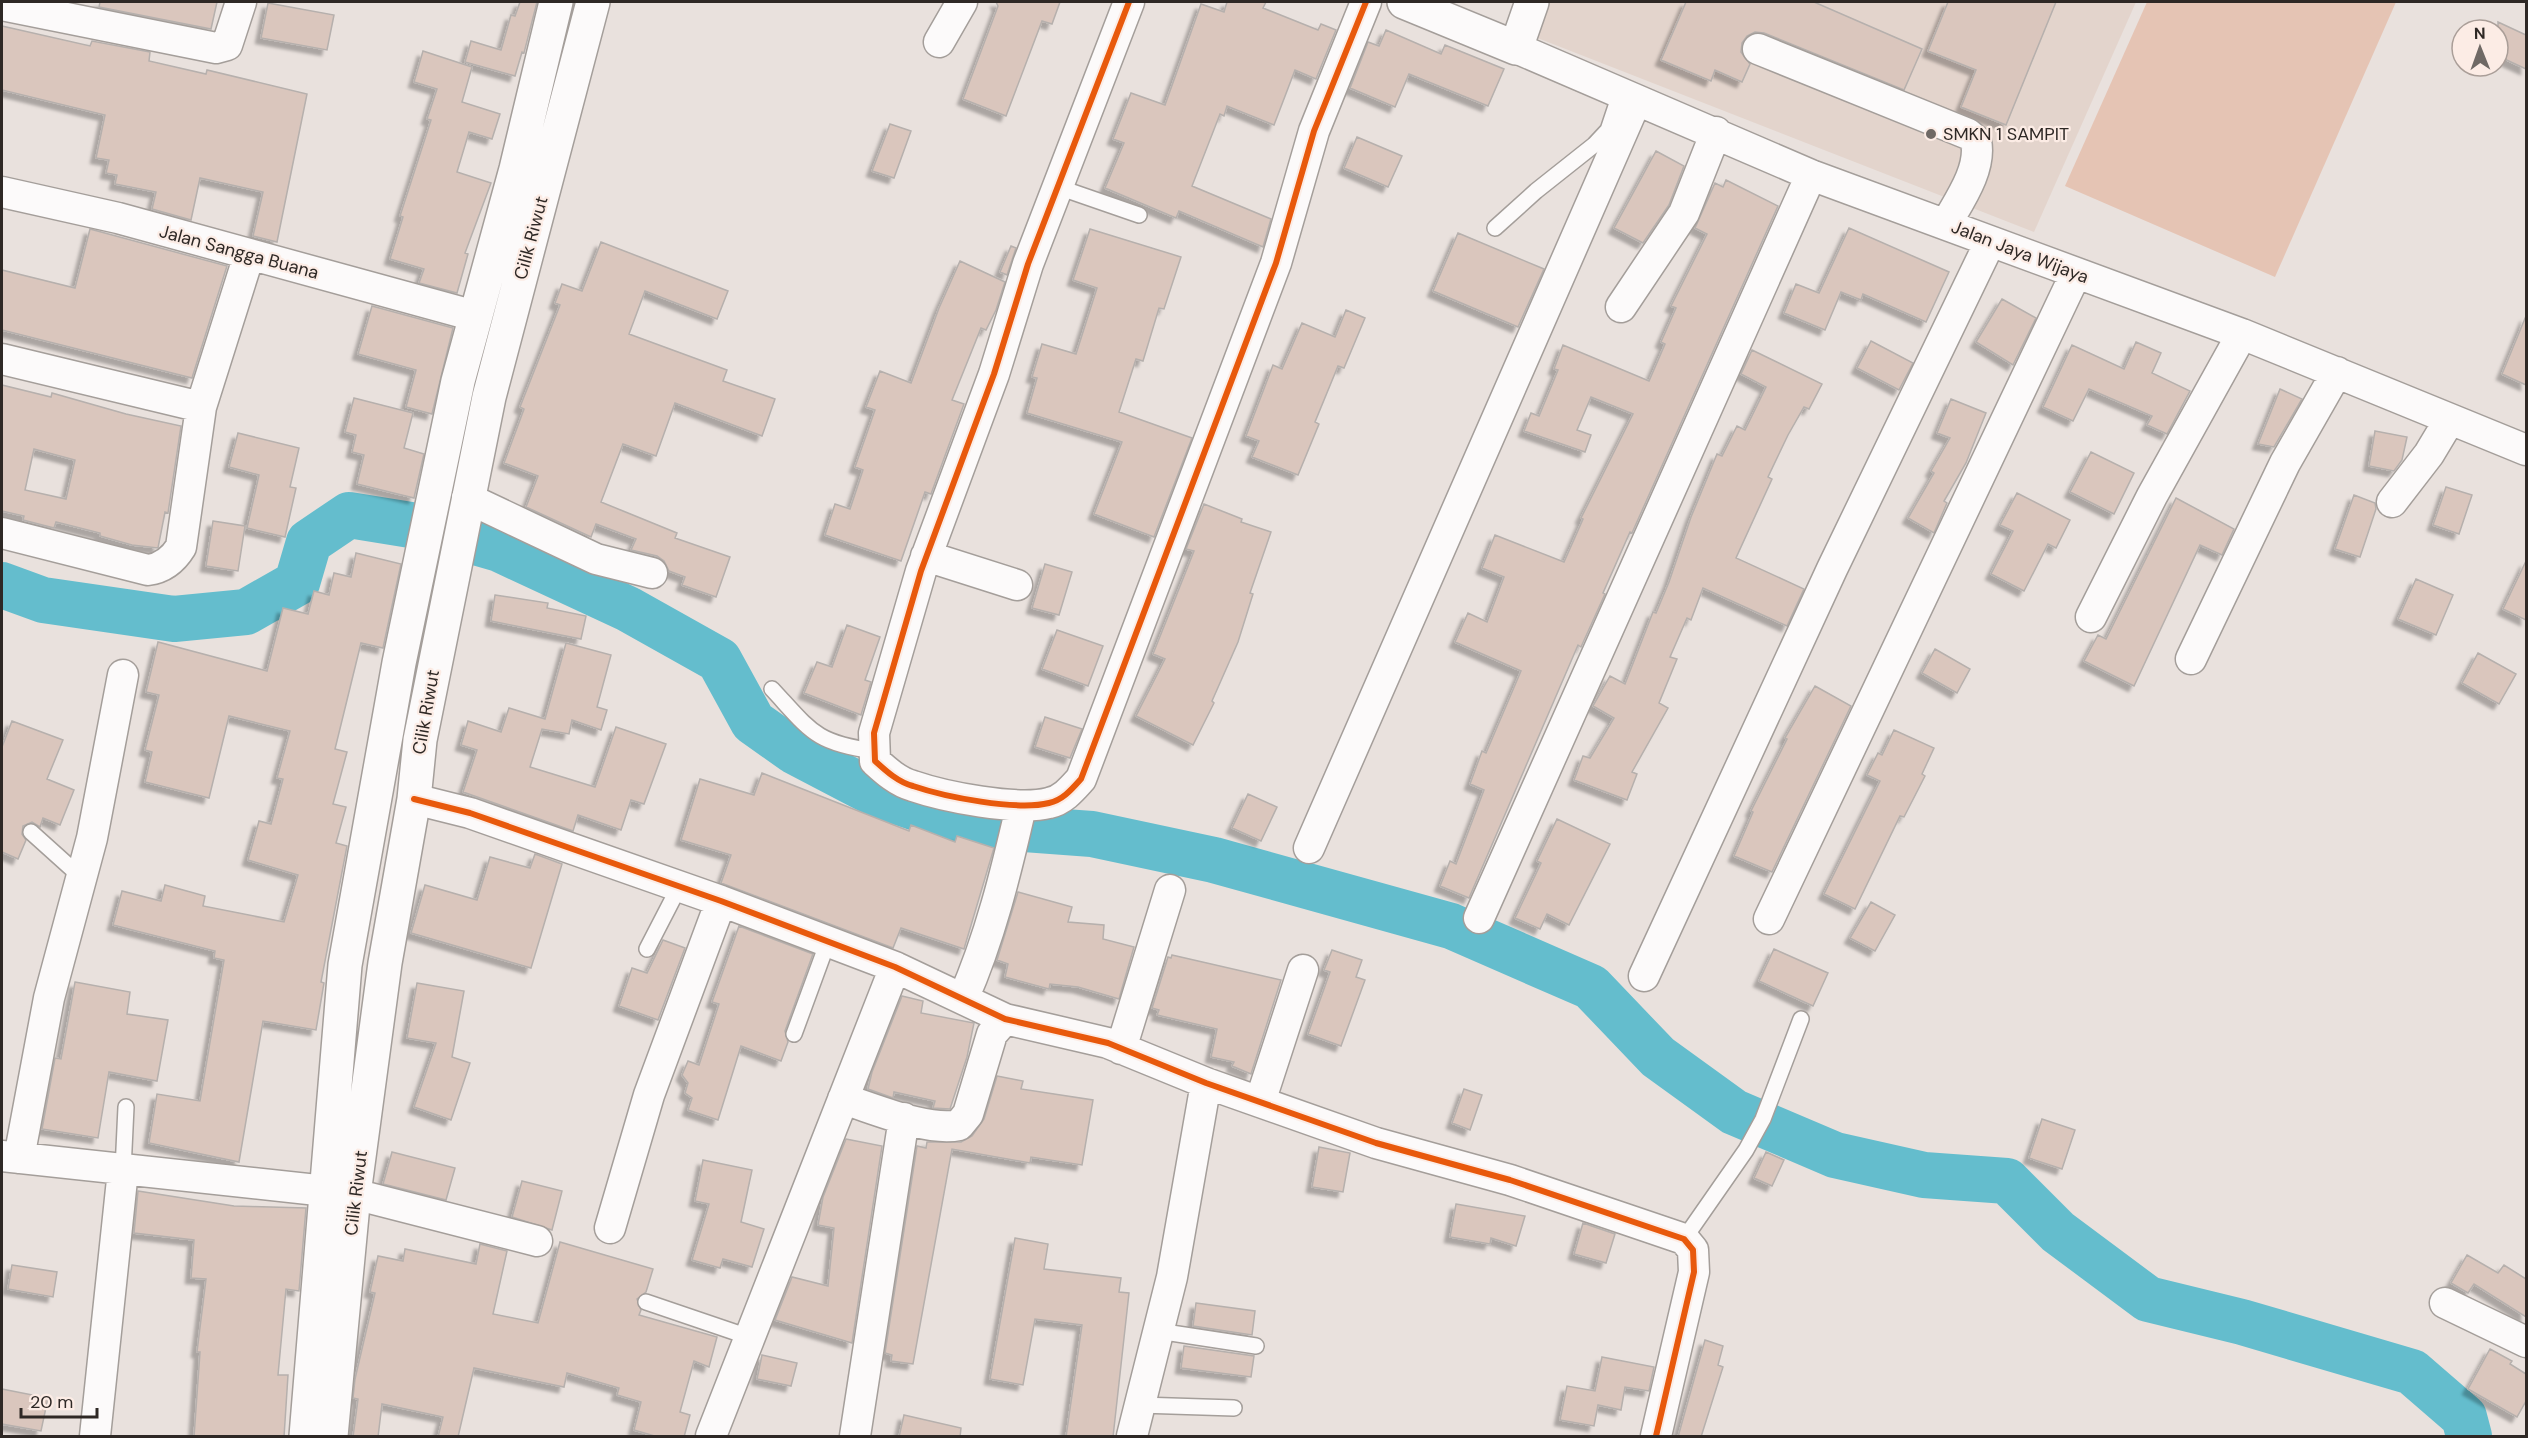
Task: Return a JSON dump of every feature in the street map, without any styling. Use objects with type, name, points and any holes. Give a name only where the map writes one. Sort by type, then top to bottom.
[{"type":"main road","name":"Cilik Riwut","points":[[332,1437],[341,1193],[345,965],[399,663],[458,381],[516,169],[555,2]]},
{"type":"main road","name":"Cilik Riwut","points":[[306,1437],[341,1193],[414,799],[420,740],[466,506],[489,398],[593,2]]},
{"type":"main road","points":[[1404,2],[1516,48],[1532,2]]},
{"type":"main road","points":[[498,231],[532,237]]},
{"type":"main road","points":[[399,663],[434,666]]},
{"type":"street","points":[[2,5],[53,7],[75,21],[224,48],[241,2]]},
{"type":"street","points":[[939,42],[962,2]]},
{"type":"street","points":[[1129,2],[1028,264],[994,374],[926,556],[874,733],[875,761],[892,776],[912,786],[1020,813],[1050,803],[1070,792],[1081,779],[1276,263],[1314,131],[1366,2]]},
{"type":"street","name":"Jalan Jaya Wijaya","points":[[1516,48],[1628,97],[1716,132],[1811,175],[2242,333],[2526,450]]},
{"type":"street","points":[[1758,49],[1968,134],[1976,141],[1977,157],[1965,189],[1946,224]]},
{"type":"street","points":[[1309,848],[1628,97]]},
{"type":"street","points":[[1621,307],[1684,213],[1716,132]]},
{"type":"street","points":[[1479,918],[1811,175]]},
{"type":"street","name":"Jalan Sangga Buana","points":[[2,192],[118,218],[475,316]]},
{"type":"street","points":[[1644,976],[1832,569],[1990,242]]},
{"type":"street","points":[[2,533],[93,558],[148,570],[159,569],[175,557],[181,547],[201,407],[249,255]]},
{"type":"street","points":[[1769,919],[2076,273]]},
{"type":"street","points":[[2091,616],[2152,496],[2242,333]]},
{"type":"street","points":[[2,359],[201,407]]},
{"type":"street","points":[[2191,659],[2285,463],[2337,372]]},
{"type":"street","points":[[2392,501],[2429,454],[2450,418]]},
{"type":"street","points":[[466,506],[596,559],[652,573]]},
{"type":"street","points":[[926,556],[1017,585]]},
{"type":"street","points":[[123,675],[92,838],[10,1157],[341,1193],[537,1241]]},
{"type":"street","points":[[414,799],[470,813],[680,886],[827,944],[895,967],[1005,1019],[1122,1049],[1206,1083],[1376,1143],[1510,1179],[1684,1239],[1693,1250],[1694,1272],[1656,1437]]},
{"type":"street","points":[[963,999],[974,973],[1011,857],[1020,813]]},
{"type":"street","points":[[1122,1049],[1170,890]]},
{"type":"street","points":[[610,1228],[649,1095],[720,901]]},
{"type":"street","points":[[711,1437],[895,967]]},
{"type":"street","points":[[1260,1102],[1303,970]]},
{"type":"street","points":[[843,1099],[904,1118],[942,1126],[959,1125],[968,1114],[992,1034],[1005,1019]]},
{"type":"street","points":[[1132,1437],[1172,1277],[1206,1083]]},
{"type":"street","points":[[855,1437],[904,1118]]},
{"type":"street","points":[[95,1437],[123,1170]]},
{"type":"street","points":[[2445,1303],[2526,1342]]},
{"type":"lane","points":[[1495,228],[1536,191],[1594,146],[1608,130],[1628,97]]},
{"type":"lane","points":[[1058,186],[1139,215]]},
{"type":"lane","points":[[772,688],[812,733],[838,746],[874,751]]},
{"type":"lane","points":[[31,832],[81,877]]},
{"type":"lane","points":[[647,949],[680,886]]},
{"type":"lane","points":[[794,1034],[827,944]]},
{"type":"lane","points":[[1684,1239],[1746,1150],[1763,1119],[1801,1019]]},
{"type":"lane","points":[[123,1170],[126,1107]]},
{"type":"lane","points":[[646,1302],[749,1337]]},
{"type":"lane","points":[[1158,1331],[1256,1346]]},
{"type":"lane","points":[[1140,1405],[1234,1408]]},
{"type":"shaded area","name":"SMKN 1 SAMPIT","points":[[1549,2],[2136,2],[2034,232],[1535,37]]},
{"type":"shaded area","points":[[2147,2],[2396,2],[2275,277],[2065,186]]},
{"type":"building","points":[[100,2],[217,2],[211,29],[99,7]]},
{"type":"building","points":[[520,2],[537,2],[524,53],[522,52],[515,76],[465,62],[471,41],[501,50],[511,15],[515,16]]},
{"type":"building","points":[[996,2],[1060,2],[1052,24],[1042,21],[1006,116],[963,99],[998,6]]},
{"type":"building","points":[[1227,2],[1266,2],[1263,8],[1318,30],[1321,24],[1336,30],[1316,79],[1295,70],[1274,125],[1227,106],[1224,116],[1220,114],[1192,186],[1271,219],[1263,247],[1179,211],[1176,218],[1105,188],[1124,143],[1113,139],[1131,93],[1165,105],[1201,4],[1224,12]]},
{"type":"building","points":[[1686,2],[1814,2],[1922,49],[1904,90],[1764,33],[1755,32],[1747,36],[1742,43],[1741,52],[1750,64],[1742,82],[1715,70],[1711,81],[1661,60]]},
{"type":"building","points":[[1948,2],[2056,2],[2006,125],[1961,107],[1976,70],[1928,51]]},
{"type":"building","points":[[268,3],[334,15],[327,50],[261,38]]},
{"type":"building","points":[[2,26],[90,46],[92,41],[150,52],[149,61],[206,74],[207,70],[307,94],[277,242],[253,236],[263,192],[200,178],[191,220],[152,209],[156,192],[115,184],[117,175],[106,173],[109,160],[96,158],[105,115],[2,90]]},
{"type":"building","points":[[2510,28],[2526,35],[2526,69],[2510,62]]},
{"type":"building","points":[[1386,30],[1441,54],[1445,45],[1504,69],[1488,106],[1409,74],[1395,107],[1350,88],[1368,42],[1379,46]]},
{"type":"building","points":[[423,51],[472,67],[462,102],[500,114],[492,139],[469,132],[457,172],[491,183],[465,253],[468,254],[457,293],[419,283],[424,269],[390,259],[403,217],[400,216],[431,120],[427,119],[437,89],[414,82]]},
{"type":"building","points":[[890,124],[911,131],[894,178],[872,171]]},
{"type":"building","points":[[1357,137],[1402,156],[1388,187],[1344,168]]},
{"type":"building","points":[[1656,151],[1684,166],[1669,205],[1643,243],[1614,228]]},
{"type":"building","points":[[1726,180],[1778,206],[1632,533],[1630,532],[1581,647],[1578,645],[1469,898],[1440,886],[1450,861],[1456,864],[1484,790],[1470,784],[1482,751],[1486,753],[1521,671],[1455,642],[1468,613],[1487,622],[1504,577],[1482,568],[1495,535],[1564,562],[1583,519],[1581,518],[1633,414],[1591,397],[1577,430],[1591,435],[1585,452],[1524,431],[1531,413],[1539,416],[1558,370],[1554,369],[1563,345],[1649,381],[1665,344],[1661,342],[1676,308],[1671,306],[1707,234],[1695,228],[1715,183],[1723,187]]},
{"type":"building","points":[[1849,228],[1949,272],[1926,322],[1863,294],[1861,300],[1841,292],[1825,330],[1784,313],[1796,284],[1819,293]]},
{"type":"building","points":[[90,229],[227,266],[192,378],[2,330],[2,270],[75,288]]},
{"type":"building","points":[[1090,229],[1181,257],[1164,309],[1159,308],[1143,361],[1136,359],[1119,412],[1192,438],[1154,537],[1094,514],[1122,442],[1027,413],[1037,378],[1032,377],[1042,344],[1076,354],[1097,288],[1073,280]]},
{"type":"building","points":[[1458,233],[1544,269],[1518,327],[1433,291]]},
{"type":"building","points":[[601,242],[728,291],[717,319],[645,291],[629,334],[727,370],[723,381],[775,399],[762,436],[675,403],[656,456],[623,444],[601,502],[677,533],[675,538],[730,557],[716,597],[682,585],[685,577],[669,571],[664,561],[657,556],[631,550],[636,539],[596,524],[591,537],[526,507],[538,476],[504,463],[524,409],[520,407],[560,305],[555,303],[562,284],[582,291]]},
{"type":"building","points":[[1011,246],[1016,248],[1007,275],[1000,272]]},
{"type":"building","points":[[960,261],[1005,282],[996,310],[986,330],[981,328],[952,400],[964,404],[931,494],[925,492],[901,561],[825,535],[835,504],[850,509],[863,470],[855,467],[875,410],[866,407],[880,371],[911,383],[939,308]]},
{"type":"building","points":[[2002,299],[2036,318],[2013,365],[1976,342]]},
{"type":"building","points":[[372,306],[453,328],[432,414],[406,407],[416,370],[358,354]]},
{"type":"building","points":[[1346,310],[1365,318],[1344,368],[1338,366],[1315,422],[1319,424],[1298,475],[1252,457],[1259,441],[1246,436],[1273,365],[1282,369],[1302,323],[1335,337]]},
{"type":"building","points":[[2526,316],[2526,385],[2502,374]]},
{"type":"building","points":[[1871,341],[1913,363],[1899,390],[1857,368]]},
{"type":"building","points":[[2136,342],[2161,353],[2152,373],[2190,391],[2167,434],[2147,425],[2152,416],[2089,389],[2073,421],[2043,407],[2072,345],[2124,369]]},
{"type":"building","points":[[1752,350],[1822,384],[1809,409],[1804,407],[1788,435],[1768,477],[1772,479],[1736,558],[1804,589],[1787,626],[1703,588],[1691,620],[1687,618],[1670,657],[1677,659],[1659,703],[1668,708],[1632,772],[1637,774],[1627,800],[1574,780],[1583,756],[1590,758],[1614,718],[1593,706],[1610,676],[1625,684],[1653,612],[1656,613],[1669,582],[1691,517],[1717,454],[1722,456],[1737,426],[1745,430],[1766,387],[1741,374]]},
{"type":"building","points":[[2,385],[51,397],[52,393],[126,414],[181,426],[168,513],[165,512],[158,548],[132,545],[100,536],[100,533],[56,522],[54,528],[23,520],[24,516],[2,511]],"holes":[[[34,449],[75,460],[66,499],[25,490]]]},
{"type":"building","points":[[2280,389],[2302,399],[2274,447],[2258,444]]},
{"type":"building","points":[[354,398],[413,413],[404,448],[424,454],[414,498],[357,484],[364,455],[352,452],[356,435],[345,432]]},
{"type":"building","points":[[1951,399],[1986,413],[1966,463],[1944,501],[1947,503],[1934,533],[1908,518],[1934,473],[1931,471],[1950,438],[1937,433]]},
{"type":"building","points":[[2375,431],[2407,437],[2402,460],[2394,471],[2369,466]]},
{"type":"building","points":[[238,433],[299,448],[290,487],[296,488],[285,537],[247,528],[259,475],[229,467]]},
{"type":"building","points":[[2091,452],[2134,473],[2114,514],[2070,492]]},
{"type":"building","points":[[2446,487],[2472,495],[2459,534],[2433,525]]},
{"type":"building","points":[[2017,493],[2070,520],[2056,548],[2048,544],[2024,591],[1991,574],[2013,531],[2000,525]]},
{"type":"building","points":[[2354,495],[2375,503],[2376,509],[2360,557],[2335,549]]},
{"type":"building","points":[[2176,498],[2234,529],[2222,555],[2200,545],[2134,686],[2084,661],[2098,635],[2106,639]]},
{"type":"building","points":[[1204,504],[1242,519],[1241,522],[1271,532],[1250,593],[1253,594],[1238,642],[1212,701],[1214,703],[1193,745],[1136,716],[1165,659],[1153,654],[1194,551],[1186,549]]},
{"type":"building","points":[[213,521],[245,526],[238,571],[206,566]]},
{"type":"building","points":[[356,553],[401,564],[383,648],[361,643],[335,749],[347,752],[333,804],[346,807],[336,843],[347,846],[321,982],[324,983],[316,1030],[263,1021],[239,1162],[149,1143],[157,1094],[200,1101],[224,960],[214,958],[215,951],[113,925],[122,891],[161,901],[165,885],[205,896],[203,906],[284,922],[298,875],[248,860],[259,821],[271,824],[283,779],[277,778],[290,731],[229,716],[209,798],[145,782],[152,752],[145,750],[159,695],[146,692],[158,642],[267,671],[283,608],[308,614],[314,591],[329,595],[334,573],[351,577]]},
{"type":"building","points":[[2526,561],[2526,620],[2503,609]]},
{"type":"building","points":[[1045,564],[1072,572],[1059,615],[1032,608]]},
{"type":"building","points":[[2416,579],[2453,595],[2436,635],[2398,619]]},
{"type":"building","points":[[495,595],[548,603],[547,608],[586,616],[581,639],[491,621]]},
{"type":"building","points":[[847,625],[880,637],[865,680],[871,682],[861,715],[804,693],[817,662],[832,667]]},
{"type":"building","points":[[1057,630],[1103,646],[1088,686],[1042,669]]},
{"type":"building","points":[[566,643],[611,655],[597,707],[607,710],[601,730],[572,720],[569,734],[542,729],[530,767],[595,787],[616,727],[666,744],[644,804],[631,800],[621,830],[578,815],[573,831],[463,792],[477,750],[461,745],[468,721],[501,732],[509,708],[545,719]]},
{"type":"building","points":[[1935,649],[1970,669],[1957,693],[1922,673]]},
{"type":"building","points":[[2478,653],[2516,674],[2499,704],[2462,683]]},
{"type":"building","points":[[1815,686],[1851,706],[1772,872],[1734,856],[1753,812],[1751,811],[1787,739],[1785,738]]},
{"type":"building","points":[[1045,717],[1082,729],[1070,758],[1035,747]]},
{"type":"building","points":[[12,721],[63,740],[47,779],[74,790],[60,825],[43,818],[40,827],[32,822],[23,826],[22,834],[26,840],[18,859],[2,852],[2,747]]},
{"type":"building","points":[[1894,730],[1934,748],[1922,774],[1925,776],[1904,817],[1900,816],[1855,909],[1824,894],[1880,781],[1867,775],[1878,753],[1882,755]]},
{"type":"building","points":[[762,773],[909,831],[911,825],[955,842],[957,836],[994,848],[964,949],[901,928],[893,948],[721,883],[731,855],[681,840],[700,779],[754,795]]},
{"type":"building","points":[[1248,794],[1277,807],[1261,841],[1232,828]]},
{"type":"building","points":[[1557,819],[1610,844],[1569,925],[1547,914],[1540,929],[1515,918],[1541,863],[1537,861]]},
{"type":"building","points":[[535,854],[562,864],[531,968],[411,933],[425,885],[477,900],[490,857],[530,868]]},
{"type":"building","points":[[1018,892],[1072,907],[1068,922],[1104,925],[1103,939],[1134,947],[1119,999],[1078,987],[1050,984],[1049,989],[1005,977],[1008,964],[997,960]]},
{"type":"building","points":[[1871,902],[1895,915],[1875,951],[1850,938]]},
{"type":"building","points":[[739,926],[813,954],[785,1031],[788,1042],[781,1061],[741,1046],[718,1120],[688,1110],[692,1098],[685,1093],[688,1083],[682,1075],[688,1061],[699,1065],[719,1004],[712,1002]]},
{"type":"building","points":[[663,940],[685,948],[658,1020],[619,1006],[632,968],[647,973]]},
{"type":"building","points":[[1774,949],[1828,973],[1813,1006],[1759,981]]},
{"type":"building","points":[[1332,950],[1362,960],[1356,977],[1365,980],[1341,1046],[1308,1034],[1330,972],[1324,970]]},
{"type":"building","points":[[1172,955],[1281,980],[1251,1074],[1232,1066],[1234,1062],[1211,1057],[1217,1029],[1157,1015],[1159,1010],[1152,1008],[1168,957],[1171,958]]},
{"type":"building","points":[[75,982],[130,992],[127,1014],[168,1020],[157,1081],[109,1072],[98,1138],[42,1129],[55,1058],[61,1059]]},
{"type":"building","points":[[417,983],[464,991],[452,1057],[470,1063],[451,1120],[414,1107],[436,1043],[407,1038]]},
{"type":"building","points":[[902,996],[923,1001],[921,1013],[974,1023],[967,1057],[950,1109],[933,1108],[935,1101],[894,1092],[893,1098],[868,1089],[872,1072]]},
{"type":"building","points":[[997,1076],[1023,1081],[1021,1089],[1093,1100],[1082,1165],[1031,1157],[1030,1163],[952,1149],[913,1364],[891,1361],[892,1355],[885,1353],[917,1146],[926,1148],[927,1142],[961,1142],[972,1136],[984,1119]]},
{"type":"building","points":[[1464,1089],[1482,1095],[1470,1130],[1452,1123]]},
{"type":"building","points":[[2042,1119],[2075,1130],[2062,1169],[2029,1158]]},
{"type":"building","points":[[846,1139],[882,1146],[852,1343],[775,1320],[792,1277],[828,1286],[834,1228],[818,1225],[823,1197]]},
{"type":"building","points":[[1319,1147],[1350,1153],[1343,1192],[1312,1187]]},
{"type":"building","points":[[392,1152],[455,1168],[446,1200],[383,1184]]},
{"type":"building","points":[[1766,1152],[1784,1160],[1772,1186],[1754,1178]]},
{"type":"building","points":[[703,1160],[752,1170],[741,1222],[764,1229],[752,1267],[723,1259],[720,1268],[692,1260],[709,1204],[695,1201]]},
{"type":"building","points":[[522,1181],[562,1191],[552,1230],[512,1217]]},
{"type":"building","points":[[138,1191],[234,1206],[306,1208],[299,1291],[286,1289],[278,1375],[288,1375],[284,1437],[194,1437],[200,1352],[197,1352],[206,1279],[191,1278],[194,1240],[134,1233]]},
{"type":"building","points":[[1456,1204],[1525,1216],[1516,1246],[1491,1238],[1490,1244],[1450,1237]]},
{"type":"building","points":[[1583,1223],[1615,1234],[1606,1263],[1574,1254]]},
{"type":"building","points":[[1015,1238],[1048,1244],[1044,1269],[1121,1278],[1119,1292],[1129,1293],[1113,1437],[1066,1437],[1082,1325],[1035,1319],[1023,1385],[990,1379]]},
{"type":"building","points":[[560,1242],[653,1269],[646,1292],[637,1299],[641,1310],[639,1315],[717,1337],[709,1367],[694,1361],[680,1412],[690,1415],[684,1437],[658,1437],[634,1430],[641,1402],[617,1395],[619,1388],[567,1373],[564,1387],[474,1368],[458,1437],[438,1437],[443,1417],[382,1404],[378,1437],[353,1437],[358,1399],[353,1398],[355,1379],[375,1293],[370,1292],[378,1256],[403,1261],[405,1249],[476,1264],[480,1244],[507,1251],[493,1314],[538,1323]]},
{"type":"building","points":[[2467,1255],[2498,1273],[2504,1265],[2526,1279],[2526,1317],[2474,1284],[2468,1293],[2451,1283]]},
{"type":"building","points":[[12,1265],[57,1272],[53,1297],[8,1289]]},
{"type":"building","points":[[1196,1303],[1255,1311],[1252,1335],[1193,1326]]},
{"type":"building","points":[[1705,1340],[1723,1346],[1718,1365],[1723,1367],[1701,1437],[1678,1437]]},
{"type":"building","points":[[1184,1346],[1254,1356],[1251,1377],[1181,1368]]},
{"type":"building","points":[[2490,1349],[2512,1361],[2510,1364],[2526,1374],[2526,1401],[2517,1417],[2468,1389]]},
{"type":"building","points":[[762,1355],[797,1363],[791,1386],[757,1379]]},
{"type":"building","points":[[1602,1357],[1654,1367],[1649,1391],[1625,1387],[1621,1410],[1598,1405],[1594,1426],[1560,1420],[1567,1386],[1595,1391]]},
{"type":"building","points":[[2,1389],[48,1398],[41,1431],[2,1424]]},
{"type":"building","points":[[904,1415],[961,1428],[960,1437],[899,1437]]},
{"type":"waterway","points":[[2,585],[43,600],[174,619],[246,612],[297,583],[309,542],[349,515],[423,527],[499,549],[628,609],[719,660],[753,722],[794,751],[880,796],[968,825],[1092,834],[1214,860],[1451,926],[1591,987],[1658,1057],[1734,1112],[1835,1155],[1924,1175],[2007,1181],[2058,1232],[2148,1299],[2242,1322],[2412,1372],[2464,1417],[2469,1436]]},
{"type":"cycle path","points":[[1129,2],[1028,264],[994,374],[921,571],[874,733],[875,761],[902,782],[981,802],[1019,805],[1049,803],[1067,794],[1081,779],[1276,263],[1314,131],[1366,2]]},
{"type":"cycle path","points":[[414,799],[470,813],[721,901],[895,967],[1005,1019],[1108,1043],[1206,1083],[1376,1143],[1510,1180],[1684,1239],[1693,1250],[1694,1272],[1656,1436]]},
{"type":"place","name":"SMKN 1 SAMPIT","points":[[1931,134]]}]
